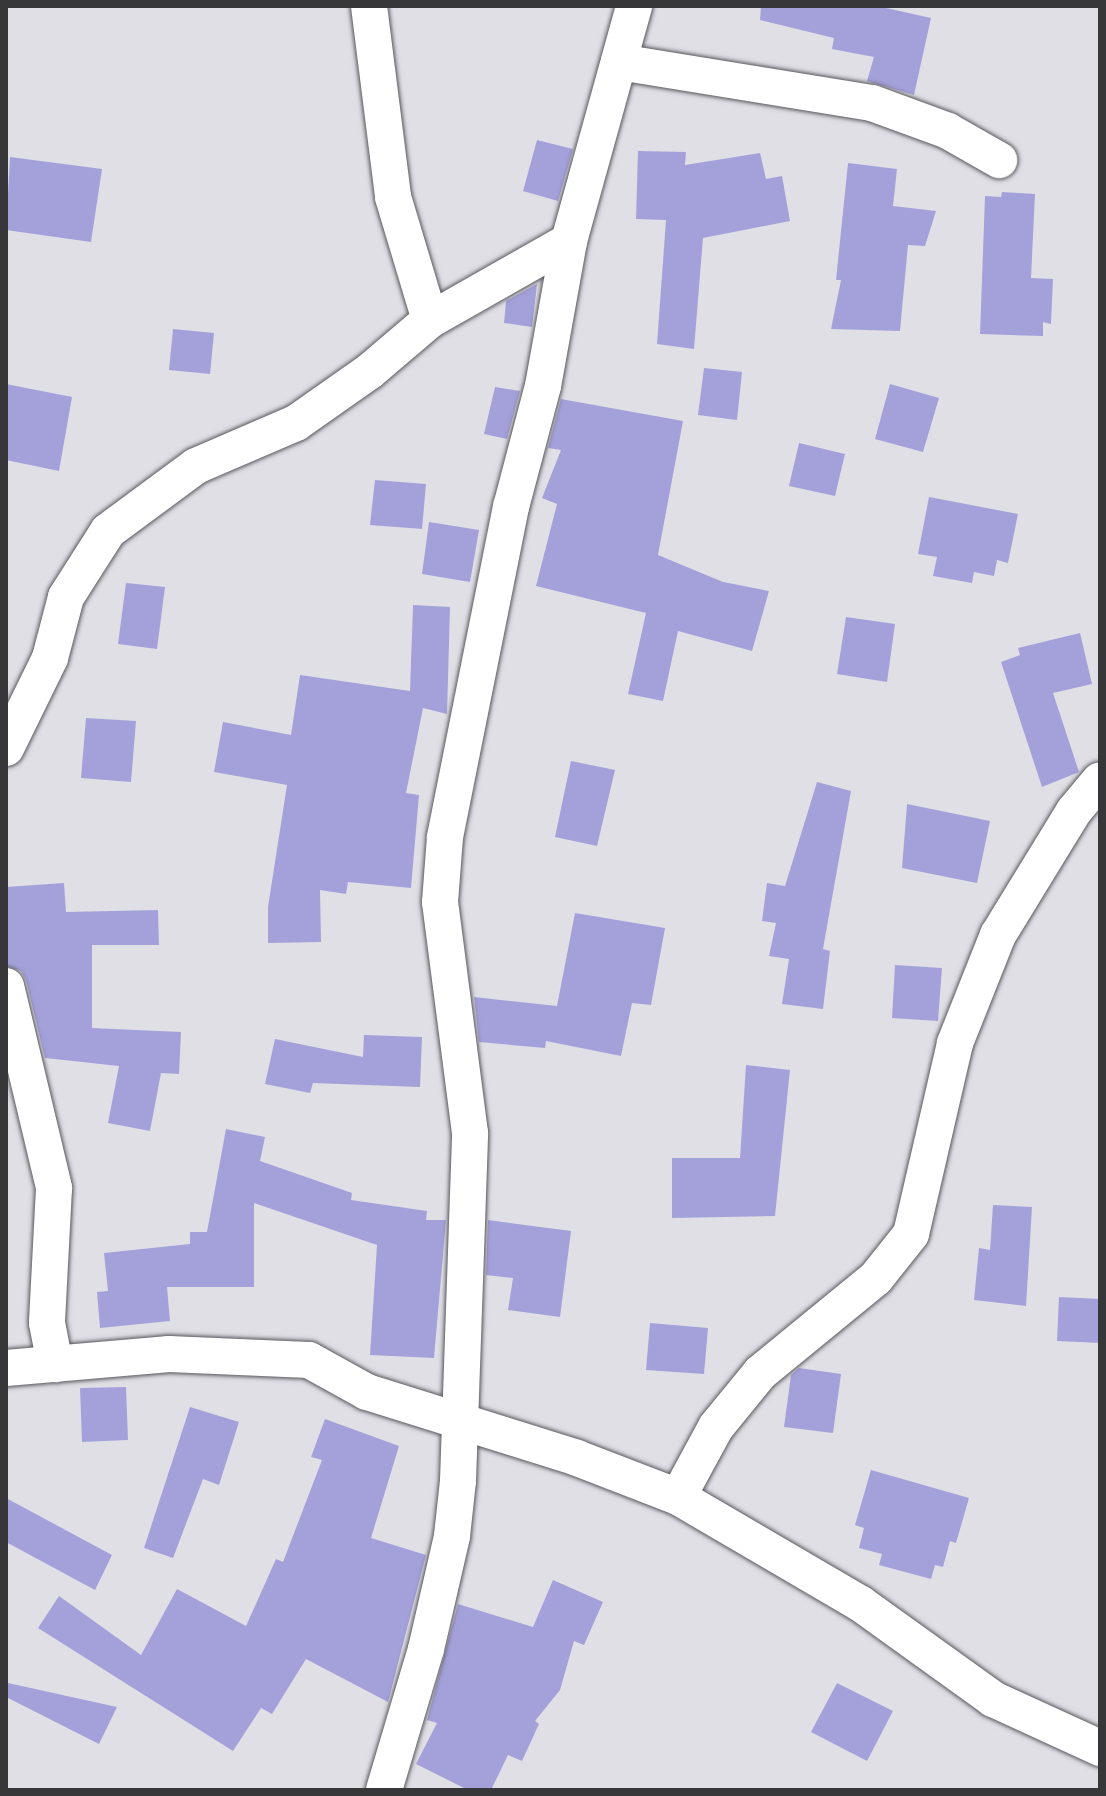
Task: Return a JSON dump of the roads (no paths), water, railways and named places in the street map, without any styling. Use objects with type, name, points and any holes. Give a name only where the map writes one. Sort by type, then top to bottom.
[{"type":"street","points":[[369,6],[393,197],[430,320]]},
{"type":"street","points":[[384,1790],[452,1536],[461,1420],[470,1133],[440,902],[445,837],[511,507],[543,386],[569,241],[634,6]]},
{"type":"street","points":[[619,62],[872,103],[948,131],[999,160]]},
{"type":"street","points":[[6,748],[50,658],[66,597],[108,531],[196,466],[296,423],[370,371],[430,320],[569,241]]},
{"type":"street","points":[[678,1497],[716,1427],[760,1373],[876,1278],[911,1234],[955,1043],[998,935],[1074,811],[1100,780]]},
{"type":"street","points":[[6,986],[54,1188],[47,1323],[55,1364]]},
{"type":"street","points":[[6,1368],[169,1354],[309,1360],[367,1392],[461,1420],[678,1497],[861,1604],[993,1699],[1100,1748]]}]
